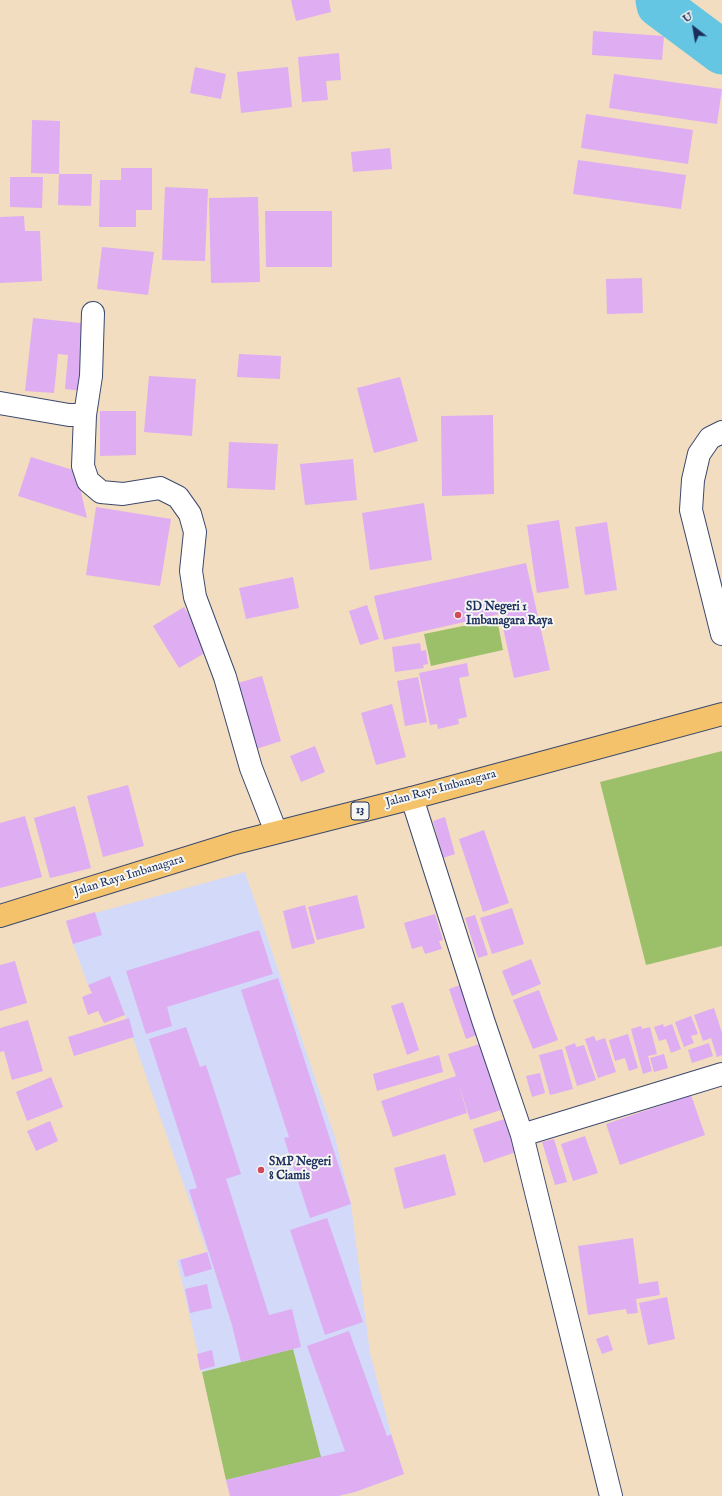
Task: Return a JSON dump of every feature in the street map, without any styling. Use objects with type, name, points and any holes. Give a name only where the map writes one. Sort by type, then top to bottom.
[{"type":"highway","name":"Jalan Raya Imbanagara","points":[[0,916],[235,843],[412,798],[722,714]]},
{"type":"street","points":[[93,313],[91,376],[85,414],[84,466],[88,481],[101,492],[123,494],[160,488],[178,497],[190,514],[195,532],[191,571],[194,596],[225,677],[251,768],[276,832]]},
{"type":"street","points":[[0,403],[69,415],[85,414]]},
{"type":"street","points":[[722,432],[710,438],[699,454],[693,480],[690,510],[722,634]]},
{"type":"street","points":[[412,798],[483,1020],[522,1135],[611,1496]]},
{"type":"street","points":[[522,1135],[722,1074]]},
{"type":"shaded area","name":"SMP Negeri 8 Ciamis","points":[[245,872],[335,1137],[351,1204],[370,1353],[391,1434],[404,1474],[355,1492],[338,1496],[230,1496],[177,1260],[207,1252],[125,1015],[110,977],[88,985],[66,921]]},
{"type":"green space","points":[[497,619],[503,650],[431,666],[424,634]]},
{"type":"green space","points":[[722,751],[722,946],[646,965],[600,782]]},
{"type":"green space","points":[[293,1349],[321,1457],[226,1480],[202,1372]]},
{"type":"building","points":[[291,0],[329,0],[331,12],[296,21]]},
{"type":"building","points":[[593,31],[664,36],[662,60],[592,55]]},
{"type":"building","points":[[339,53],[341,80],[326,81],[328,100],[302,102],[298,57]]},
{"type":"building","points":[[195,67],[226,74],[221,99],[190,93]]},
{"type":"building","points":[[288,67],[292,107],[241,113],[237,72]]},
{"type":"building","points":[[614,74],[722,89],[717,124],[609,108]]},
{"type":"building","points":[[586,114],[693,130],[688,164],[581,148]]},
{"type":"building","points":[[32,120],[60,121],[59,174],[31,173]]},
{"type":"building","points":[[390,148],[392,169],[353,172],[351,152]]},
{"type":"building","points":[[578,160],[686,175],[681,209],[573,194]]},
{"type":"building","points":[[121,168],[152,168],[152,210],[136,210],[136,227],[99,227],[100,180],[121,180]]},
{"type":"building","points":[[59,174],[92,174],[91,206],[58,205]]},
{"type":"building","points":[[10,177],[43,177],[42,208],[10,207]]},
{"type":"building","points":[[165,187],[208,189],[205,261],[162,260]]},
{"type":"building","points":[[258,197],[260,282],[211,283],[209,198]]},
{"type":"building","points":[[265,211],[332,211],[332,267],[266,267]]},
{"type":"building","points":[[24,216],[25,231],[40,231],[42,281],[0,283],[0,217]]},
{"type":"building","points":[[102,247],[154,252],[148,295],[97,289]]},
{"type":"building","points":[[642,278],[643,313],[607,314],[606,279]]},
{"type":"building","points":[[33,318],[90,324],[83,391],[65,389],[68,355],[58,354],[54,393],[25,391]]},
{"type":"building","points":[[239,354],[281,356],[280,379],[237,377]]},
{"type":"building","points":[[149,376],[196,379],[192,436],[144,432]]},
{"type":"building","points":[[400,377],[418,441],[374,453],[357,388]]},
{"type":"building","points":[[100,411],[136,411],[136,455],[100,456]]},
{"type":"building","points":[[493,415],[494,494],[442,496],[441,416]]},
{"type":"building","points":[[229,442],[278,444],[275,490],[227,488]]},
{"type":"building","points":[[31,457],[76,471],[87,518],[18,496]]},
{"type":"building","points":[[353,459],[357,500],[305,505],[300,464]]},
{"type":"building","points":[[424,503],[432,560],[370,570],[362,513]]},
{"type":"building","points":[[96,507],[171,519],[160,586],[86,575]]},
{"type":"building","points":[[559,520],[569,588],[537,593],[527,525]]},
{"type":"building","points":[[607,522],[617,590],[585,595],[575,527]]},
{"type":"building","name":"SD Negeri 1 Imbanagara Raya","points":[[526,563],[550,670],[514,678],[500,614],[384,640],[374,596]]},
{"type":"building","points":[[293,577],[299,608],[246,619],[239,588]]},
{"type":"building","points":[[367,605],[379,639],[360,645],[349,611]]},
{"type":"building","points":[[184,607],[210,650],[179,668],[153,626]]},
{"type":"building","points":[[420,643],[421,651],[426,650],[428,664],[423,665],[424,668],[395,672],[392,647]]},
{"type":"building","points":[[467,663],[469,676],[459,678],[467,717],[458,719],[459,724],[438,729],[437,724],[430,725],[419,673]]},
{"type":"building","points":[[262,676],[281,741],[250,751],[231,685]]},
{"type":"building","points":[[418,677],[427,722],[405,726],[397,681]]},
{"type":"building","points":[[392,704],[406,757],[376,765],[361,713]]},
{"type":"building","points":[[315,746],[325,772],[301,782],[290,756]]},
{"type":"building","points":[[128,785],[144,846],[103,857],[87,796]]},
{"type":"building","points":[[75,806],[91,868],[50,878],[34,818]]},
{"type":"building","points":[[25,816],[42,877],[0,888],[0,823]]},
{"type":"building","points":[[445,817],[455,854],[443,858],[433,821]]},
{"type":"building","points":[[484,830],[509,903],[483,912],[459,839]]},
{"type":"building","points":[[357,895],[365,928],[317,940],[308,907]]},
{"type":"building","points":[[305,905],[315,943],[292,949],[283,911]]},
{"type":"building","points":[[512,908],[524,944],[492,954],[480,918]]},
{"type":"building","points":[[95,912],[102,935],[73,944],[66,921]]},
{"type":"building","points":[[435,914],[443,940],[439,941],[442,949],[425,954],[422,946],[412,949],[404,923]]},
{"type":"building","points":[[475,915],[488,955],[478,958],[465,918]]},
{"type":"building","points":[[259,930],[273,974],[167,1007],[172,1026],[146,1034],[126,971]]},
{"type":"building","points":[[531,959],[541,984],[512,996],[502,971]]},
{"type":"building","points":[[15,961],[27,1003],[0,1011],[0,965]]},
{"type":"building","points":[[110,976],[125,1015],[104,1023],[98,1011],[88,1015],[82,997],[92,993],[88,985]]},
{"type":"building","points":[[278,978],[351,1204],[310,1218],[284,1138],[289,1137],[241,990]]},
{"type":"building","points":[[463,984],[480,1034],[466,1039],[449,989]]},
{"type":"building","points":[[539,990],[558,1040],[533,1049],[513,1000]]},
{"type":"building","points":[[403,1002],[419,1050],[407,1055],[391,1006]]},
{"type":"building","points":[[714,1008],[722,1033],[722,1055],[717,1057],[711,1038],[703,1041],[694,1015]]},
{"type":"building","points":[[691,1016],[698,1034],[691,1036],[694,1043],[684,1047],[675,1022]]},
{"type":"building","points":[[129,1018],[134,1037],[74,1056],[68,1037]]},
{"type":"building","points":[[28,1020],[43,1071],[12,1080],[4,1051],[0,1052],[0,1028]]},
{"type":"building","points":[[663,1024],[664,1027],[672,1024],[681,1049],[671,1053],[666,1039],[659,1041],[654,1027]]},
{"type":"building","points":[[641,1026],[642,1029],[650,1027],[657,1054],[648,1056],[652,1071],[643,1074],[631,1029]]},
{"type":"building","points":[[186,1027],[200,1067],[206,1065],[241,1174],[226,1179],[269,1315],[292,1309],[301,1347],[241,1362],[232,1325],[189,1190],[197,1188],[149,1039]]},
{"type":"building","points":[[628,1034],[638,1068],[629,1071],[625,1058],[615,1061],[609,1040]]},
{"type":"building","points":[[594,1036],[596,1041],[605,1038],[616,1072],[598,1078],[585,1039]]},
{"type":"building","points":[[486,1042],[507,1108],[470,1120],[458,1082],[467,1113],[393,1137],[381,1101],[456,1076],[448,1054]]},
{"type":"building","points":[[575,1043],[576,1047],[584,1045],[596,1080],[577,1086],[565,1047]]},
{"type":"building","points":[[709,1043],[713,1056],[692,1063],[688,1050]]},
{"type":"building","points":[[562,1049],[573,1089],[550,1095],[539,1055]]},
{"type":"building","points":[[664,1054],[668,1068],[654,1072],[650,1058]]},
{"type":"building","points":[[439,1055],[443,1072],[377,1091],[373,1074]]},
{"type":"building","points":[[540,1073],[545,1093],[532,1097],[526,1076]]},
{"type":"building","points":[[51,1077],[63,1107],[27,1121],[16,1092]]},
{"type":"building","points":[[691,1095],[705,1135],[620,1165],[606,1124]]},
{"type":"building","points":[[511,1117],[522,1150],[484,1163],[473,1129]]},
{"type":"building","points":[[50,1121],[58,1141],[36,1151],[27,1131]]},
{"type":"building","points":[[585,1136],[598,1173],[573,1181],[561,1144]]},
{"type":"building","points":[[554,1139],[567,1182],[555,1185],[542,1142]]},
{"type":"building","points":[[445,1154],[456,1195],[404,1209],[394,1168]]},
{"type":"building","points":[[327,1218],[363,1322],[325,1335],[290,1230]]},
{"type":"building","points":[[633,1238],[639,1284],[658,1281],[660,1295],[636,1299],[638,1313],[627,1314],[626,1309],[588,1315],[578,1246]]},
{"type":"building","points":[[207,1252],[212,1269],[185,1277],[180,1260]]},
{"type":"building","points":[[207,1284],[212,1308],[190,1313],[185,1289]]},
{"type":"building","points":[[667,1297],[675,1339],[648,1345],[639,1303]]},
{"type":"building","points":[[349,1331],[387,1436],[391,1434],[404,1474],[355,1492],[338,1496],[230,1496],[226,1480],[345,1451],[307,1346]]},
{"type":"building","points":[[608,1335],[613,1350],[602,1354],[596,1339]]},
{"type":"building","points":[[212,1350],[215,1366],[200,1370],[197,1354]]},
{"type":"waterway","points":[[658,0],[659,5],[722,52]]},
{"type":"place","name":"SD Negeri 1 Imbanagara Raya","points":[[458,615]]},
{"type":"place","name":"SMP Negeri 8 Ciamis","points":[[261,1170]]}]
